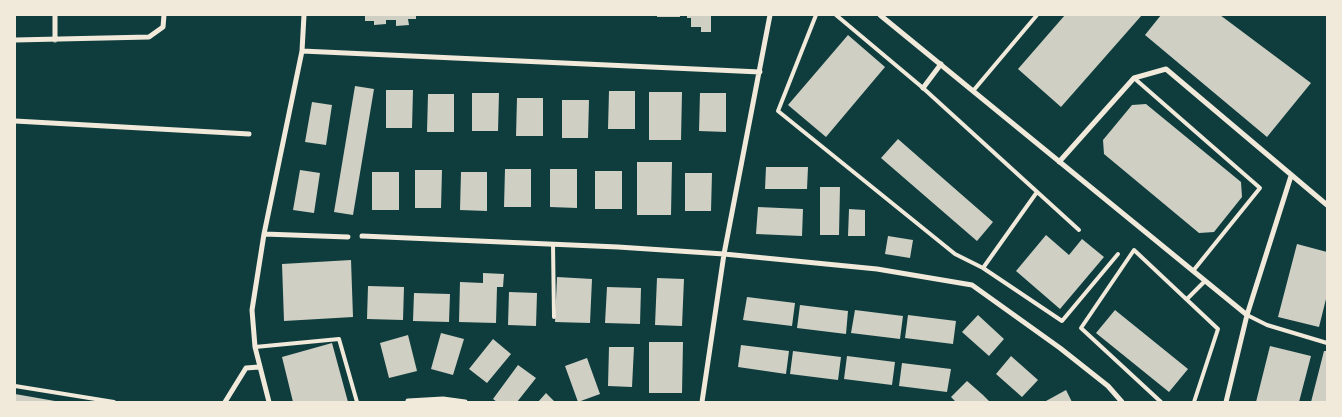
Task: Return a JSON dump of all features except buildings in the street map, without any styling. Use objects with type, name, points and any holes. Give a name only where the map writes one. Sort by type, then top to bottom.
[{"type":"street","points":[[55,15],[55,40]]},
{"type":"street","points":[[15,40],[149,37],[163,27],[164,15]]},
{"type":"street","points":[[269,402],[254,347],[252,310],[264,234],[302,51],[304,15]]},
{"type":"street","points":[[702,402],[724,254],[770,15]]},
{"type":"street","points":[[880,15],[1247,315]]},
{"type":"street","points":[[302,51],[760,72]]},
{"type":"street","points":[[923,88],[941,64]]},
{"type":"street","points":[[1060,162],[1134,78],[1166,69],[1327,206]]},
{"type":"street","points":[[15,121],[248,134]]},
{"type":"street","points":[[1226,402],[1247,315],[1291,176]]},
{"type":"street","points":[[264,234],[348,238]]},
{"type":"street","points":[[362,236],[724,254],[877,269],[972,285],[1028,323],[1108,386],[1122,402]]},
{"type":"street","points":[[225,402],[246,368],[259,366]]},
{"type":"street","points":[[408,401],[443,399],[465,402]]},
{"type":"lane","points":[[816,15],[778,111],[955,254],[982,268],[1062,321],[1118,254]]},
{"type":"lane","points":[[836,15],[923,88],[1079,230]]},
{"type":"lane","points":[[973,91],[1037,15]]},
{"type":"lane","points":[[1134,78],[1260,188],[1193,271]]},
{"type":"lane","points":[[982,268],[1037,192]]},
{"type":"lane","points":[[552,244],[554,317]]},
{"type":"lane","points":[[1161,402],[1081,328],[1134,250],[1218,329],[1194,402]]},
{"type":"lane","points":[[1188,299],[1205,281]]},
{"type":"lane","points":[[1247,315],[1267,325],[1327,343]]},
{"type":"lane","points":[[254,347],[339,339],[357,402]]},
{"type":"lane","points":[[15,386],[114,402]]}]
